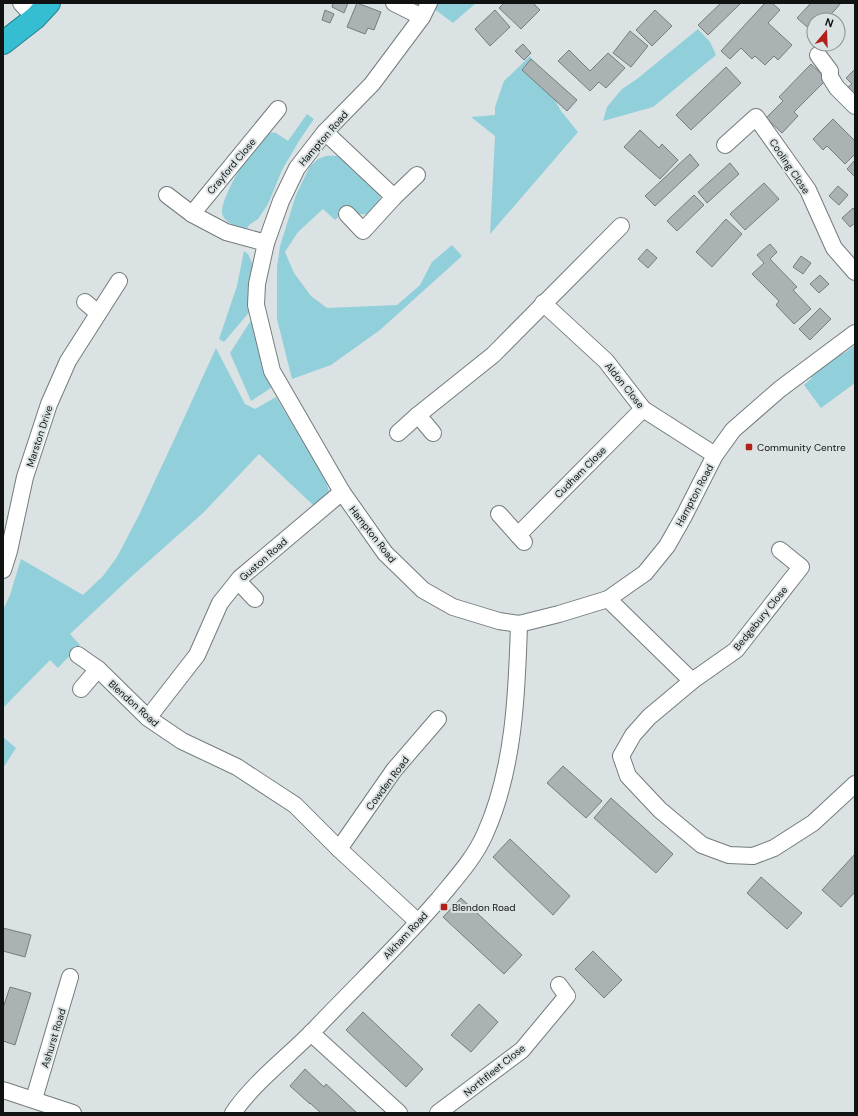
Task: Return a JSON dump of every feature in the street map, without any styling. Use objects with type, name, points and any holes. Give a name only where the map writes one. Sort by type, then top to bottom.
[{"type":"highway","points":[[3,44],[35,8]]},
{"type":"street","points":[[394,3],[422,17]]},
{"type":"street","name":"Hampton Road","points":[[430,3],[422,17],[372,84],[325,132],[297,168],[281,201],[266,243],[257,284],[256,305],[272,371],[291,406],[342,492],[385,553],[423,590],[453,607],[499,621],[519,624],[560,614],[608,599],[645,573],[666,546],[684,516],[715,456],[733,430],[780,389],[855,333]]},
{"type":"street","points":[[818,55],[830,71],[830,77],[837,88],[855,106]]},
{"type":"street","name":"Cooling Close","points":[[726,145],[756,117],[808,190],[834,248],[855,272]]},
{"type":"street","name":"Crayford Close","points":[[192,214],[276,119]]},
{"type":"street","points":[[325,132],[394,197]]},
{"type":"street","points":[[347,214],[363,231],[394,197],[417,175]]},
{"type":"street","points":[[167,195],[192,214],[226,232],[266,243]]},
{"type":"street","points":[[398,433],[493,354],[621,226]]},
{"type":"street","name":"Marston Drive","points":[[3,570],[9,551],[26,477],[49,404],[68,361],[119,281]]},
{"type":"street","points":[[85,302],[98,312]]},
{"type":"street","name":"Aldon Close","points":[[543,303],[606,361],[643,409],[715,456]]},
{"type":"street","name":"Cudham Close","points":[[499,514],[521,539],[643,409]]},
{"type":"street","points":[[418,415],[433,433]]},
{"type":"street","name":"Guston Road","points":[[148,718],[197,655],[220,603],[238,581],[342,492]]},
{"type":"street","name":"Bedgebury Close","points":[[780,550],[801,567],[736,650],[692,681],[649,717],[633,735],[621,756],[628,776],[660,810],[702,845],[729,855],[754,856],[774,848],[813,823],[855,784]]},
{"type":"street","points":[[238,581],[255,599]]},
{"type":"street","points":[[608,599],[692,681]]},
{"type":"street","name":"Alkham Road","points":[[233,1113],[244,1097],[311,1033],[418,922],[469,861],[485,834],[500,796],[510,750],[518,659],[519,624]]},
{"type":"street","name":"Blendon Road","points":[[78,655],[98,669],[148,718],[182,741],[237,767],[295,805],[339,849],[418,922]]},
{"type":"street","points":[[81,689],[98,669]]},
{"type":"street","name":"Cowden Road","points":[[339,849],[394,770],[438,719]]},
{"type":"street","name":"Ashurst Road","points":[[34,1100],[70,977]]},
{"type":"street","name":"Northfleet Close","points":[[438,1113],[522,1050],[567,996],[559,985]]},
{"type":"street","points":[[311,1033],[399,1113]]},
{"type":"street","points":[[3,1090],[74,1113]]},
{"type":"shaded area","points":[[429,3],[476,3],[453,23],[429,5]]},
{"type":"shaded area","points":[[698,29],[710,42],[716,55],[653,107],[603,121],[607,107],[622,89],[637,79]]},
{"type":"shaded area","points":[[530,56],[561,111],[578,132],[490,234],[495,136],[471,117],[495,115],[495,107],[504,81]]},
{"type":"shaded area","points":[[307,114],[314,119],[282,170],[268,204],[258,219],[249,225],[246,230],[227,221],[223,216],[223,204],[235,178],[249,155],[269,132],[276,133],[288,141]]},
{"type":"shaded area","points":[[326,156],[340,156],[347,160],[376,188],[380,197],[376,209],[367,214],[357,213],[347,208],[335,220],[323,209],[298,232],[285,252],[294,273],[311,296],[327,308],[397,305],[420,285],[432,262],[452,245],[462,256],[380,330],[331,365],[292,379],[277,319],[277,267],[280,246],[296,195],[310,166],[318,159]]},
{"type":"shaded area","points":[[244,251],[248,254],[253,265],[252,309],[224,342],[219,339],[237,286]]},
{"type":"shaded area","points":[[255,314],[271,388],[251,401],[230,353]]},
{"type":"shaded area","points":[[855,345],[855,383],[821,408],[804,385],[812,378],[807,369],[846,352]]},
{"type":"shaded area","points":[[216,348],[245,404],[255,409],[276,397],[326,480],[329,492],[324,503],[313,505],[259,454],[203,513],[70,634],[80,645],[58,668],[50,660],[3,708],[3,610],[10,595],[21,559],[83,595],[103,576],[117,557],[139,515]]},
{"type":"shaded area","points":[[3,737],[16,748],[3,768]]},
{"type":"building","points":[[333,3],[348,3],[344,13],[332,7]]},
{"type":"building","points":[[357,3],[381,12],[374,30],[368,28],[365,34],[347,27]]},
{"type":"building","points":[[504,3],[533,3],[540,10],[521,29],[499,8]]},
{"type":"building","points":[[721,3],[741,3],[708,35],[698,25]]},
{"type":"building","points":[[765,3],[772,3],[780,10],[768,23],[792,45],[778,60],[774,56],[765,65],[755,56],[752,59],[741,48],[730,59],[721,51]]},
{"type":"building","points":[[811,3],[841,3],[833,12],[806,12],[806,26],[797,18]]},
{"type":"building","points":[[325,10],[334,14],[330,23],[322,20]]},
{"type":"building","points":[[495,10],[510,27],[490,46],[475,29]]},
{"type":"building","points":[[655,10],[672,26],[652,46],[636,30]]},
{"type":"building","points":[[630,31],[648,46],[631,67],[613,53]]},
{"type":"building","points":[[523,44],[531,53],[524,60],[515,51]]},
{"type":"building","points":[[569,50],[590,71],[608,53],[625,68],[606,88],[599,82],[590,91],[558,61]]},
{"type":"building","points":[[531,59],[577,100],[567,111],[522,70]]},
{"type":"building","points":[[811,64],[827,79],[794,112],[798,116],[782,133],[766,118],[783,101],[779,97]]},
{"type":"building","points":[[726,67],[741,83],[691,130],[676,115]]},
{"type":"building","points":[[855,69],[855,96],[847,88],[852,84],[846,78]]},
{"type":"building","points":[[833,119],[855,141],[855,154],[845,164],[827,146],[823,150],[813,139]]},
{"type":"building","points":[[640,130],[659,148],[662,144],[678,160],[660,179],[624,147]]},
{"type":"building","points":[[690,154],[699,165],[655,206],[645,196]]},
{"type":"building","points":[[855,160],[855,177],[847,169]]},
{"type":"building","points":[[730,163],[739,174],[707,203],[698,192]]},
{"type":"building","points":[[764,183],[779,199],[745,230],[730,214]]},
{"type":"building","points":[[838,186],[848,195],[839,205],[829,196]]},
{"type":"building","points":[[694,195],[704,205],[677,231],[667,221]]},
{"type":"building","points":[[853,208],[855,211],[855,223],[850,227],[842,218]]},
{"type":"building","points":[[726,219],[742,234],[712,267],[696,252]]},
{"type":"building","points":[[770,244],[777,252],[770,259],[797,287],[793,290],[811,309],[794,324],[776,305],[779,301],[752,274],[764,263],[757,255]]},
{"type":"building","points":[[647,249],[657,258],[648,268],[638,259]]},
{"type":"building","points":[[801,256],[811,263],[803,274],[793,267]]},
{"type":"building","points":[[820,275],[829,284],[819,293],[810,284]]},
{"type":"building","points":[[820,308],[831,319],[810,340],[799,329]]},
{"type":"building","points":[[563,766],[602,801],[586,818],[547,783]]},
{"type":"building","points":[[611,798],[673,854],[656,873],[594,818]]},
{"type":"building","points":[[510,839],[570,896],[553,915],[493,857]]},
{"type":"building","points":[[855,854],[855,892],[841,907],[822,890]]},
{"type":"building","points":[[761,877],[802,913],[787,929],[747,893]]},
{"type":"building","points":[[461,898],[522,955],[504,974],[443,917]]},
{"type":"building","points":[[3,928],[31,935],[25,957],[3,951]]},
{"type":"building","points":[[593,951],[622,980],[604,998],[575,969]]},
{"type":"building","points":[[10,987],[31,993],[15,1045],[3,1041],[3,1008]]},
{"type":"building","points":[[479,1004],[498,1022],[471,1052],[451,1035]]},
{"type":"building","points":[[363,1012],[423,1069],[406,1087],[346,1030]]},
{"type":"building","points":[[305,1069],[324,1087],[326,1084],[357,1113],[321,1113],[310,1104],[290,1086]]},
{"type":"place","name":"Community Centre","points":[[749,447]]},
{"type":"place","name":"Blendon Road","points":[[444,907]]}]
